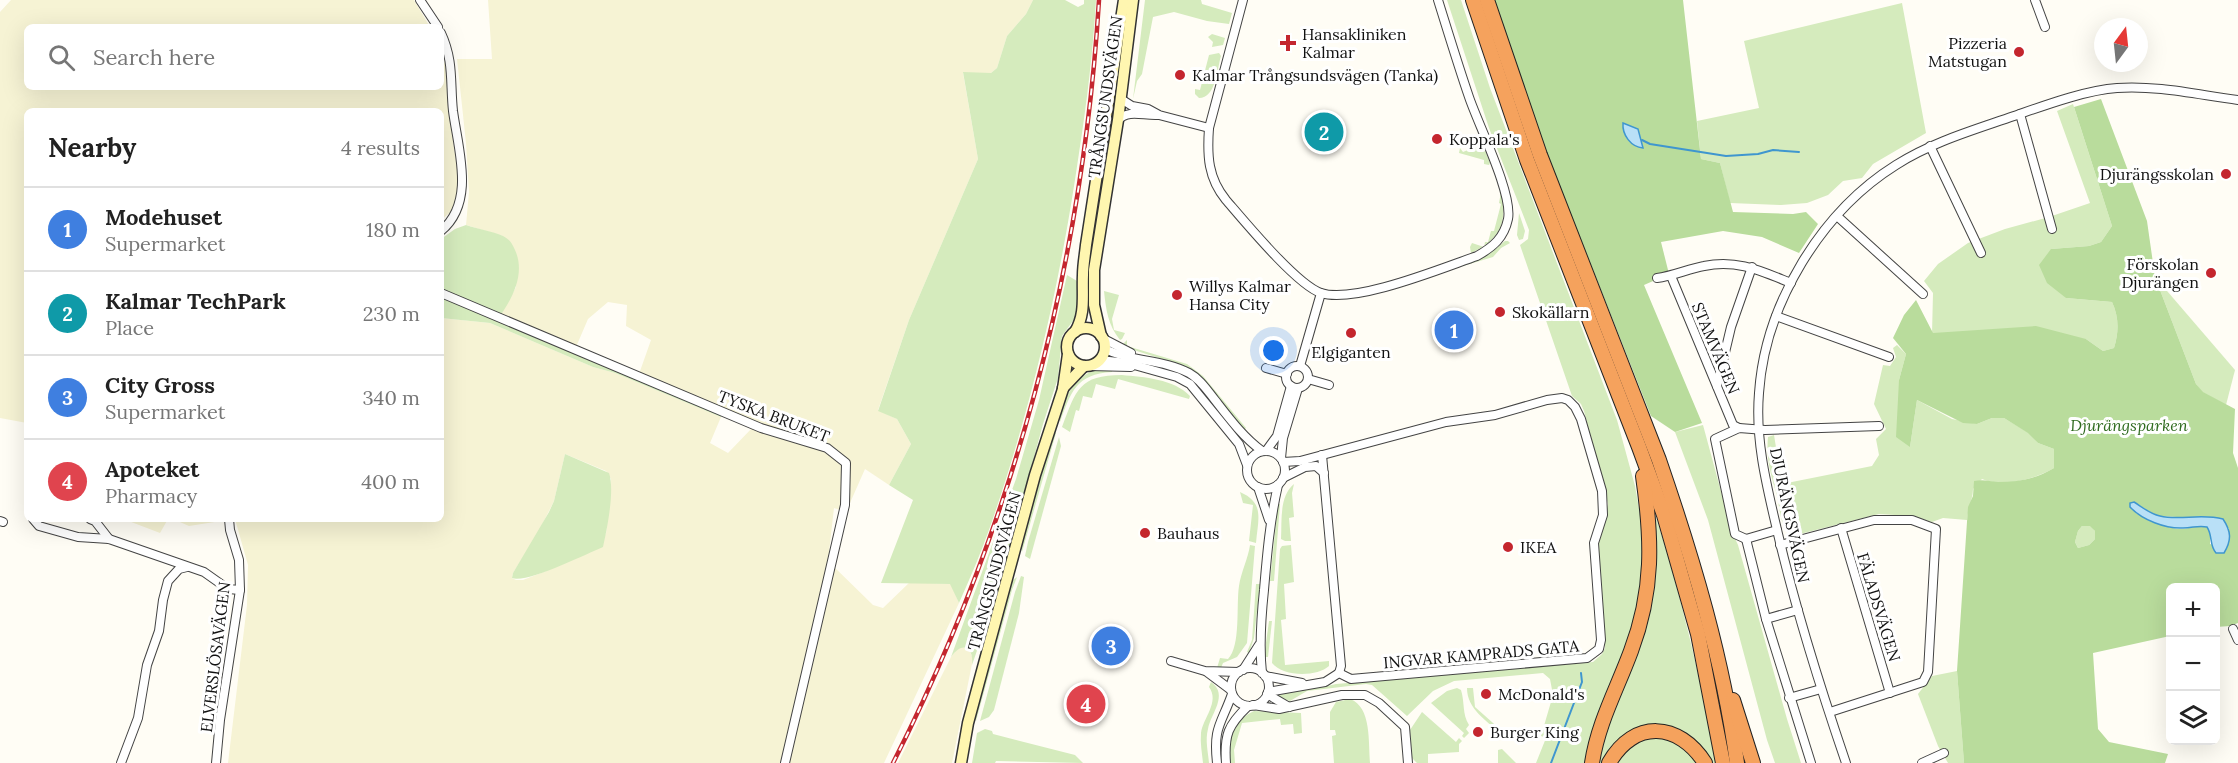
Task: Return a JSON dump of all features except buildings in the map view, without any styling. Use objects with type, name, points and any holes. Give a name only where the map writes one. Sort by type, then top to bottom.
[{"type":"highway","points":[[1473,0],[1527,160],[1639,447],[1681,569],[1698,634],[1723,763]]},
{"type":"highway","points":[[1487,0],[1540,155],[1663,470],[1753,763]]},
{"type":"highway","points":[[1592,763],[1601,723],[1640,626],[1649,583],[1650,532],[1639,447]]},
{"type":"highway","points":[[1711,630],[1737,763]]},
{"type":"highway","points":[[1609,763],[1614,754],[1629,740],[1652,731],[1662,731],[1679,736],[1695,748],[1705,763]]},
{"type":"main road","name":"TRÅNGSUNDSVÄGEN","points":[[1075,332],[1082,320],[1086,245],[1121,15],[1129,1]]},
{"type":"main road","name":"TRÅNGSUNDSVÄGEN","points":[[1103,341],[1094,305],[1094,270],[1118,120],[1129,1]]},
{"type":"main road","points":[[1087,328],[1095,331],[1103,341],[1100,360],[1087,366],[1076,364],[1068,354],[1068,342],[1075,332],[1087,328]]},
{"type":"main road","name":"TRÅNGSUNDSVÄGEN","points":[[961,763],[968,723],[1035,475],[1063,388],[1068,354]]},
{"type":"main road","name":"TRÅNGSUNDSVÄGEN","points":[[1063,388],[1087,366]]},
{"type":"street","points":[[420,0],[436,24]]},
{"type":"street","points":[[1243,0],[1209,128],[1207,149],[1209,170],[1219,191],[1305,284],[1321,293],[1345,295],[1375,289],[1477,256],[1491,248],[1503,235],[1509,217],[1508,197],[1470,99],[1438,0]]},
{"type":"street","points":[[2035,0],[2045,27]]},
{"type":"street","points":[[444,43],[451,66],[453,110],[463,170],[456,215],[444,228]]},
{"type":"street","name":"DJURÄNGSVÄGEN","points":[[1846,763],[1798,610],[1780,545],[1761,459],[1758,392],[1761,371],[1776,316],[1791,283],[1816,242],[1859,193],[1896,165],[1930,146],[2020,114],[2095,91],[2115,88],[2134,87],[2238,100]]},
{"type":"street","points":[[1120,99],[1132,106],[1148,109],[1159,115],[1209,128]]},
{"type":"street","points":[[1118,120],[1123,115],[1131,113],[1159,115]]},
{"type":"street","points":[[2020,114],[2052,229]]},
{"type":"street","points":[[1930,146],[1981,253]]},
{"type":"street","points":[[1837,216],[1923,294]]},
{"type":"street","points":[[1657,278],[1722,263],[1752,267],[1791,283]]},
{"type":"street","points":[[1717,387],[1731,327],[1752,267]]},
{"type":"street","name":"STAMVÄGEN","points":[[1671,276],[1733,425],[1739,428]]},
{"type":"street","points":[[1300,366],[1321,293]]},
{"type":"street","name":"TYSKA BRUKET","points":[[444,294],[761,428],[827,448],[846,463],[845,505],[785,763]]},
{"type":"street","points":[[1776,316],[1889,357]]},
{"type":"street","points":[[1103,341],[1116,354],[1141,358],[1191,374],[1202,383],[1243,434],[1264,451],[1274,452],[1282,460],[1300,461],[1322,455],[1341,666],[1339,674]]},
{"type":"street","points":[[1100,360],[1115,361],[1177,377],[1190,384],[1239,444],[1247,465],[1248,478],[1257,487],[1270,522]]},
{"type":"street","points":[[1087,366],[1138,367]]},
{"type":"street","points":[[1300,366],[1306,370],[1308,379],[1304,385],[1294,387],[1287,381],[1287,374],[1290,368],[1300,366]]},
{"type":"street","points":[[1266,368],[1287,374]]},
{"type":"street","points":[[1308,379],[1329,385]]},
{"type":"street","points":[[1247,465],[1251,458],[1264,451],[1277,436],[1294,387]]},
{"type":"street","points":[[1226,763],[1225,744],[1233,721],[1250,706],[1260,702],[1267,693],[1268,684],[1264,675],[1259,645],[1270,522],[1285,470],[1282,460],[1283,438],[1294,387]]},
{"type":"street","name":"INGVAR KAMPRADS GATA","points":[[1267,693],[1326,682],[1339,674],[1351,679],[1587,658],[1599,649],[1601,640],[1594,543],[1603,516],[1602,491],[1581,419],[1575,407],[1568,400],[1562,398],[1546,400],[1495,415],[1446,422],[1322,455]]},
{"type":"street","points":[[1777,530],[1746,539],[1735,534],[1714,439],[1739,428],[1759,430],[1879,426]]},
{"type":"street","points":[[1257,487],[1270,489],[1305,467],[1317,466],[1324,473]]},
{"type":"street","points":[[1780,545],[1874,520],[1912,520],[1936,529],[1928,672],[1923,682],[1830,712]]},
{"type":"street","points":[[36,522],[39,526],[78,537],[109,539],[204,572],[228,589],[240,590]]},
{"type":"street","points":[[96,522],[109,539]]},
{"type":"street","name":"ELVERSLÖSAVÄGEN","points":[[216,763],[220,720],[240,590],[239,560],[229,522]]},
{"type":"street","name":"FÄLADSVÄGEN","points":[[1841,528],[1890,693]]},
{"type":"street","points":[[1746,539],[1766,619],[1811,763]]},
{"type":"street","points":[[121,763],[141,709],[147,665],[159,631],[168,581],[179,569],[188,567]]},
{"type":"street","points":[[1766,619],[1798,610]]},
{"type":"street","points":[[2233,629],[2238,640]]},
{"type":"street","points":[[1217,763],[1215,741],[1217,730],[1232,692],[1233,678],[1241,671],[1259,645]]},
{"type":"street","points":[[1171,661],[1205,671],[1255,669],[1264,675]]},
{"type":"street","points":[[1205,671],[1232,692],[1237,701],[1250,706],[1279,709],[1342,695],[1365,695],[1379,703],[1405,727],[1408,763]]},
{"type":"street","name":"INGVAR KAMPRADS GATA","points":[[1264,675],[1306,684]]},
{"type":"street","points":[[1789,698],[1821,689]]},
{"type":"street","points":[[1267,693],[1291,707]]},
{"type":"street","points":[[1922,763],[1944,753]]},
{"type":"shaded area","points":[[11,0],[414,0],[428,24],[24,24],[24,90],[444,90],[444,60],[459,182],[453,210],[444,218],[444,108],[24,108],[24,422],[0,418],[0,12]]},
{"type":"shaded area","points":[[488,0],[1033,0],[1026,14],[1007,36],[997,68],[991,73],[963,73],[978,159],[909,320],[878,410],[897,419],[911,444],[889,485],[865,469],[846,512],[834,508],[828,561],[873,605],[883,608],[910,582],[951,584],[959,603],[884,763],[228,763],[247,605],[248,565],[236,522],[444,522],[444,318],[490,323],[593,367],[615,373],[721,417],[710,443],[728,453],[753,427],[639,374],[651,340],[626,326],[627,305],[608,302],[588,319],[576,347],[501,314],[516,287],[502,236],[466,225],[469,192],[457,59],[492,59]],"holes":[[[565,454],[606,471],[611,479],[606,534],[546,571],[523,580],[512,578],[554,501]]]},
{"type":"shaded area","points":[[131,522],[166,522],[160,533]]},
{"type":"shaded area","points":[[180,522],[215,522],[189,526]]},
{"type":"shaded area","points":[[963,647],[969,649],[973,659],[952,763],[898,763],[951,657],[957,649]]},
{"type":"green space","points":[[1033,0],[1065,0],[1078,7],[1084,4],[1084,0],[1096,0],[1087,96],[1072,201],[1044,342],[1005,481],[990,527],[959,603],[950,584],[881,583],[913,500],[889,485],[911,444],[897,419],[878,411],[909,320],[978,159],[963,72],[991,73],[997,68],[1007,36],[1026,14]]},
{"type":"green space","points":[[1145,0],[1201,0],[1202,4],[1232,13],[1229,24],[1174,12],[1153,17],[1142,74],[1137,81],[1133,99]]},
{"type":"green space","points":[[1447,0],[1461,0],[1490,88],[1617,420],[1635,486],[1646,560],[1639,608],[1586,763],[1536,763],[1546,738],[1541,736],[1553,695],[1550,679],[1543,673],[1454,681],[1433,691],[1407,716],[1372,685],[1366,684],[1307,691],[1290,701],[1276,697],[1276,694],[1290,690],[1336,684],[1593,662],[1605,648],[1598,546],[1608,504],[1584,411],[1581,404],[1572,396],[1520,245],[1528,239],[1529,230],[1489,128]]},
{"type":"green space","points":[[1494,0],[1683,0],[1701,159],[1720,163],[1733,212],[1793,214],[1806,212],[1818,224],[1799,253],[1762,237],[1723,231],[1661,242],[1669,274],[1644,285],[1702,423],[1675,432],[1651,416],[1545,149]]},
{"type":"green space","points":[[1902,3],[1926,133],[1873,164],[1862,178],[1843,181],[1828,195],[1807,203],[1781,205],[1730,203],[1720,163],[1701,159],[1697,121],[1759,108],[1744,41]]},
{"type":"green space","points":[[1212,34],[1225,38],[1223,45],[1212,47],[1213,42],[1208,37]]},
{"type":"green space","points":[[1219,53],[1221,56],[1212,88],[1205,97],[1199,98],[1195,94],[1195,89],[1200,90],[1209,55]]},
{"type":"green space","name":"Djurängsparken","points":[[2101,99],[2147,221],[2155,277],[2196,384],[2203,392],[2235,409],[2233,453],[2238,468],[2238,623],[2220,627],[2220,583],[2166,583],[2166,637],[2093,653],[2098,729],[2109,742],[2168,754],[2165,763],[1964,763],[1957,671],[1968,507],[1973,496],[1974,481],[2013,481],[2040,475],[2054,468],[2054,449],[2038,443],[2028,433],[2004,418],[1992,418],[1977,424],[1963,423],[1917,400],[1910,447],[1896,437],[1899,380],[1906,354],[1893,338],[1904,315],[1916,300],[1933,333],[2036,326],[2086,339],[2103,351],[2114,348],[2118,325],[2112,302],[2066,298],[2047,283],[2039,265],[2051,249],[2089,246],[2101,242],[2112,226],[2074,107]],"holes":[[[2134,502],[2157,516],[2177,517],[2229,528],[2226,549],[2210,544],[2210,532],[2207,527],[2177,529],[2159,524],[2136,513]],[[2082,526],[2090,526],[2095,531],[2095,539],[2089,545],[2078,548],[2075,542],[2078,531]]]},
{"type":"green space","points":[[2073,104],[2112,226],[2101,242],[2089,246],[2051,249],[2066,298],[2112,302],[2118,325],[2114,348],[2103,351],[2086,339],[1932,334],[1933,293],[1924,281],[1938,264],[1968,243],[2090,203],[2057,111]]},
{"type":"green space","points":[[1478,140],[1481,140],[1489,165],[1484,164],[1484,160],[1459,153],[1460,148],[1463,152],[1480,145]]},
{"type":"green space","points":[[1501,192],[1503,213],[1500,229],[1495,236],[1484,246],[1485,242],[1488,242],[1491,231],[1494,231],[1501,204],[1499,203]]},
{"type":"green space","points":[[1519,213],[1525,231],[1523,239],[1519,240],[1517,235]]},
{"type":"green space","points":[[466,225],[505,237],[513,245],[518,259],[518,277],[508,304],[497,320],[723,412],[721,417],[615,373],[593,367],[490,323],[444,318],[444,237]]},
{"type":"green space","points":[[1505,241],[1510,243],[1501,248],[1493,257],[1463,266],[1463,264],[1490,253]]},
{"type":"green space","points":[[1472,243],[1483,247],[1471,253]]},
{"type":"green space","points":[[1067,275],[1077,281],[1077,310],[1075,318],[1062,336],[1058,378],[1043,424],[999,587],[972,665],[971,653],[966,648],[959,649],[951,657],[1016,479],[1039,400]]},
{"type":"green space","points":[[2155,277],[2235,370],[2226,405],[2202,392],[2196,384]]},
{"type":"green space","points":[[1104,291],[1119,295],[1112,319],[1114,330],[1125,333],[1120,340],[1113,329],[1108,317]]},
{"type":"green space","points":[[1127,340],[1127,346],[1187,364],[1203,376],[1246,428],[1244,430],[1203,379],[1181,365],[1121,346]]},
{"type":"green space","points":[[1897,345],[1906,354],[1899,380],[1910,447],[1917,400],[1952,419],[1977,424],[1992,418],[2004,418],[2029,433],[2038,443],[2054,449],[2054,468],[2038,476],[2019,481],[2000,483],[1982,479],[1973,489],[1967,520],[1943,518],[1932,522],[1911,516],[1879,514],[1792,536],[1784,526],[1781,516],[1769,465],[1768,437],[1774,435],[1782,484],[1872,466],[1879,455],[1876,439],[1886,429],[1874,404],[1883,365],[1890,366],[1896,357],[1893,348]]},
{"type":"green space","points":[[1113,369],[1112,372],[1090,376],[1077,386],[1060,422],[1065,400],[1080,379],[1093,371]]},
{"type":"green space","points":[[1122,375],[1167,382],[1183,390],[1190,396],[1189,399],[1118,379],[1115,389],[1096,384],[1092,398],[1083,396],[1079,411],[1076,410],[1070,432],[1062,427],[1071,403],[1081,387],[1096,378]]},
{"type":"green space","points":[[1703,425],[1732,532],[1738,545],[1801,763],[1775,763],[1708,520],[1675,432]]},
{"type":"green space","points":[[1054,432],[1056,433],[1022,552],[1021,546]]},
{"type":"green space","points":[[1059,437],[1061,446],[1030,559],[1025,556],[1028,542]]},
{"type":"green space","points":[[565,454],[609,473],[611,499],[603,547],[542,573],[519,579],[512,578],[554,501]]},
{"type":"green space","points":[[1294,484],[1292,493],[1294,517],[1289,518],[1291,541],[1285,541],[1281,539],[1282,509],[1286,495]]},
{"type":"green space","points":[[1240,492],[1248,496],[1257,507],[1256,543],[1249,541],[1253,505],[1243,503]]},
{"type":"green space","points":[[1278,504],[1280,504],[1274,581],[1270,581]]},
{"type":"green space","points":[[1652,505],[1672,569],[1688,633],[1716,763],[1711,763],[1690,738],[1659,725],[1603,763],[1596,763],[1598,750],[1636,651]]},
{"type":"green space","points":[[2082,526],[2091,526],[2095,531],[2095,539],[2089,545],[2078,548],[2075,542]]},
{"type":"green space","points":[[1250,545],[1255,546],[1247,643],[1237,657],[1223,663],[1221,668],[1217,668],[1220,658],[1228,659],[1235,645],[1239,586]]},
{"type":"green space","points":[[1291,545],[1294,582],[1284,584],[1286,619],[1281,620],[1285,665],[1329,661],[1329,666],[1324,670],[1309,674],[1284,671],[1272,663],[1280,549],[1282,546]]},
{"type":"green space","points":[[1021,576],[1024,577],[1019,613],[994,710],[989,717],[980,721],[1015,592]]},
{"type":"green space","points":[[1017,577],[976,721],[974,718],[1012,581]]},
{"type":"green space","points":[[1256,584],[1260,584],[1254,638],[1249,653],[1247,652],[1252,640]]},
{"type":"green space","points":[[1269,621],[1272,621],[1268,657],[1264,657]]},
{"type":"green space","points":[[1957,671],[1964,763],[1948,763],[1938,746],[1918,694],[1932,676]]},
{"type":"green space","points":[[1211,682],[1219,693],[1219,698],[1207,733],[1209,763],[1203,763],[1201,733],[1212,704],[1213,698],[1209,687]]},
{"type":"green space","points":[[1457,688],[1461,690],[1465,717],[1469,725],[1466,729],[1469,733],[1464,738],[1462,736],[1464,733],[1431,703],[1447,691]]},
{"type":"green space","points":[[1467,688],[1473,688],[1475,707],[1502,731],[1500,733],[1474,708]]},
{"type":"green space","points":[[1350,699],[1362,710],[1368,726],[1370,763],[1334,763],[1332,736],[1336,735],[1335,730],[1330,730],[1330,712],[1336,702]]},
{"type":"green space","points":[[1254,711],[1301,713],[1302,733],[1294,734],[1293,724],[1281,725],[1280,719],[1242,723],[1234,750],[1235,763],[1230,763],[1231,740],[1236,726]]},
{"type":"green space","points":[[1422,712],[1456,742],[1459,738],[1462,741],[1459,744],[1459,752],[1428,754],[1428,763],[1417,763],[1412,758],[1410,730]]},
{"type":"green space","points":[[985,729],[992,731],[993,734],[1075,755],[1083,763],[996,761],[995,763],[972,763],[977,733]]},
{"type":"green space","points":[[1651,736],[1672,738],[1700,763],[1614,763],[1623,750]]},
{"type":"green space","points":[[1502,749],[1516,763],[1498,763],[1498,750]]},
{"type":"water","points":[[1623,123],[1638,129],[1643,148],[1628,140]]},
{"type":"water","points":[[2134,502],[2160,516],[2223,519],[2230,536],[2227,548],[2224,553],[2216,553],[2212,547],[2207,527],[2176,528],[2155,523],[2130,507],[2130,503]]},
{"type":"waterway","points":[[1642,140],[1650,144],[1726,156],[1758,154],[1773,150],[1799,152]]},
{"type":"waterway","points":[[1551,763],[1582,682],[1581,673]]},
{"type":"railway","points":[[893,763],[936,673],[974,581],[1007,487],[1035,392],[1058,295],[1077,197],[1090,99],[1099,0]]},
{"type":"place","name":"Hansakliniken Kalmar","points":[[1288,43]]},
{"type":"place","name":"Pizzeria Matstugan","points":[[2019,52]]},
{"type":"place","name":"Kalmar Trångsundsvägen (Tanka)","points":[[1180,75]]},
{"type":"place","name":"Kalmar TechPark","points":[[1324,132]]},
{"type":"place","name":"Koppala's","points":[[1437,139]]},
{"type":"place","name":"Djurängsskolan","points":[[2226,174]]},
{"type":"place","name":"Förskolan Djurängen","points":[[2211,273]]},
{"type":"place","name":"Willys Kalmar Hansa City","points":[[1177,295]]},
{"type":"place","name":"Skokällarn","points":[[1500,312]]},
{"type":"place","name":"Modehuset","points":[[1454,330]]},
{"type":"place","name":"Elgiganten","points":[[1351,333]]},
{"type":"place","name":"Bauhaus","points":[[1145,533]]},
{"type":"place","name":"IKEA","points":[[1508,547]]},
{"type":"place","name":"City Gross","points":[[1111,646]]},
{"type":"place","name":"McDonald's","points":[[1486,694]]},
{"type":"place","name":"Apoteket","points":[[1086,704]]},
{"type":"place","name":"Burger King","points":[[1478,732]]}]
